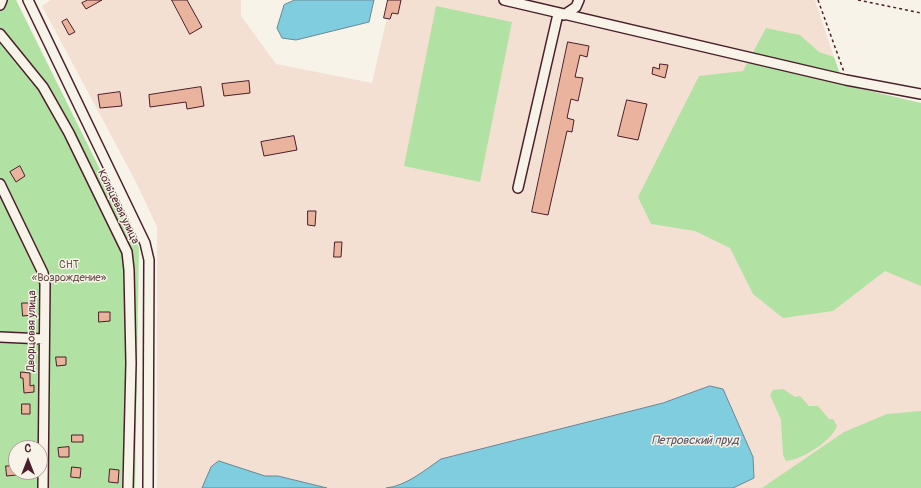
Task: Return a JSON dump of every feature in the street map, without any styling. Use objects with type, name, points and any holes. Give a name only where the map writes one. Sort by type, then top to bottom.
[{"type":"street","points":[[0,4],[2,0]]},
{"type":"street","points":[[28,0],[145,244],[149,260],[148,488]]},
{"type":"street","points":[[504,0],[846,80],[921,94]]},
{"type":"street","points":[[561,14],[576,7],[579,0]]},
{"type":"street","points":[[518,188],[561,14]]},
{"type":"street","name":"Кольцевая улица","points":[[0,34],[43,87],[69,133],[127,252],[129,270],[131,363],[128,488]]},
{"type":"street","name":"Дворцовая улица","points":[[0,184],[42,273],[45,284],[43,488]]},
{"type":"street","points":[[0,337],[44,338]]},
{"type":"path","points":[[818,0],[846,80]]},
{"type":"path","points":[[858,0],[921,14]]},
{"type":"shaded area","points":[[51,0],[241,0],[241,16],[276,64],[372,83],[391,0],[815,0],[843,85],[921,103],[921,488],[157,488],[157,227],[137,184],[42,6]]},
{"type":"green space","name":"СНТ «Возрождение»","points":[[0,0],[16,0],[139,248],[135,488],[0,488]]},
{"type":"green space","points":[[436,6],[512,22],[480,182],[404,166]]},
{"type":"green space","points":[[766,28],[800,35],[819,52],[834,57],[844,85],[921,103],[921,286],[885,271],[833,311],[783,318],[753,294],[730,248],[695,231],[651,224],[638,197],[699,76],[743,71]]},
{"type":"green space","points":[[783,389],[795,397],[800,396],[809,406],[818,406],[829,419],[833,419],[837,426],[829,438],[815,449],[800,457],[786,461],[783,455],[781,420],[770,395],[773,390]]},
{"type":"green space","points":[[921,411],[921,488],[762,488],[844,432],[887,414]]},
{"type":"water","points":[[295,0],[374,0],[369,22],[296,40],[282,38],[277,28],[284,5]]},
{"type":"water","name":"Петровский пруд","points":[[710,386],[723,389],[753,457],[754,478],[733,488],[386,488],[408,481],[441,459],[663,403]]},
{"type":"water","points":[[219,461],[265,476],[278,476],[327,488],[202,488],[211,467]]},
{"type":"building","points":[[88,0],[102,0],[86,9],[82,3]]},
{"type":"building","points":[[172,0],[187,0],[202,27],[190,34]]},
{"type":"building","points":[[388,0],[401,0],[398,14],[392,13],[390,19],[384,18]]},
{"type":"building","points":[[67,19],[75,32],[69,35],[62,22]]},
{"type":"building","points":[[568,42],[589,46],[587,57],[580,55],[575,77],[583,78],[578,101],[571,99],[567,118],[574,120],[572,132],[567,131],[548,215],[532,212]]},
{"type":"building","points":[[660,64],[668,65],[665,78],[652,74],[653,67],[659,69]]},
{"type":"building","points":[[249,81],[250,93],[224,96],[222,84]]},
{"type":"building","points":[[201,87],[204,106],[187,109],[186,102],[150,107],[149,95]]},
{"type":"building","points":[[120,92],[122,106],[100,108],[98,95]]},
{"type":"building","points":[[627,100],[647,104],[638,140],[618,136]]},
{"type":"building","points":[[294,136],[297,150],[264,156],[261,142]]},
{"type":"building","points":[[20,166],[25,176],[16,182],[10,172]]},
{"type":"building","points":[[308,211],[316,211],[315,226],[308,225]]},
{"type":"building","points":[[335,242],[342,242],[341,257],[334,257]]},
{"type":"building","points":[[22,303],[31,303],[32,315],[23,316]]},
{"type":"building","points":[[99,312],[110,312],[110,321],[99,322]]},
{"type":"building","points":[[56,357],[66,357],[66,365],[57,366]]},
{"type":"building","points":[[21,372],[30,373],[30,386],[34,385],[34,392],[24,393]]},
{"type":"building","points":[[22,404],[30,404],[30,414],[22,414]]},
{"type":"building","points":[[72,435],[83,435],[83,442],[72,442]]},
{"type":"building","points":[[69,447],[69,457],[59,457],[58,448]]},
{"type":"building","points":[[6,466],[8,466],[8,476]]},
{"type":"building","points":[[72,467],[81,468],[80,478],[71,477]]},
{"type":"building","points":[[110,469],[119,470],[118,483],[109,482]]}]
